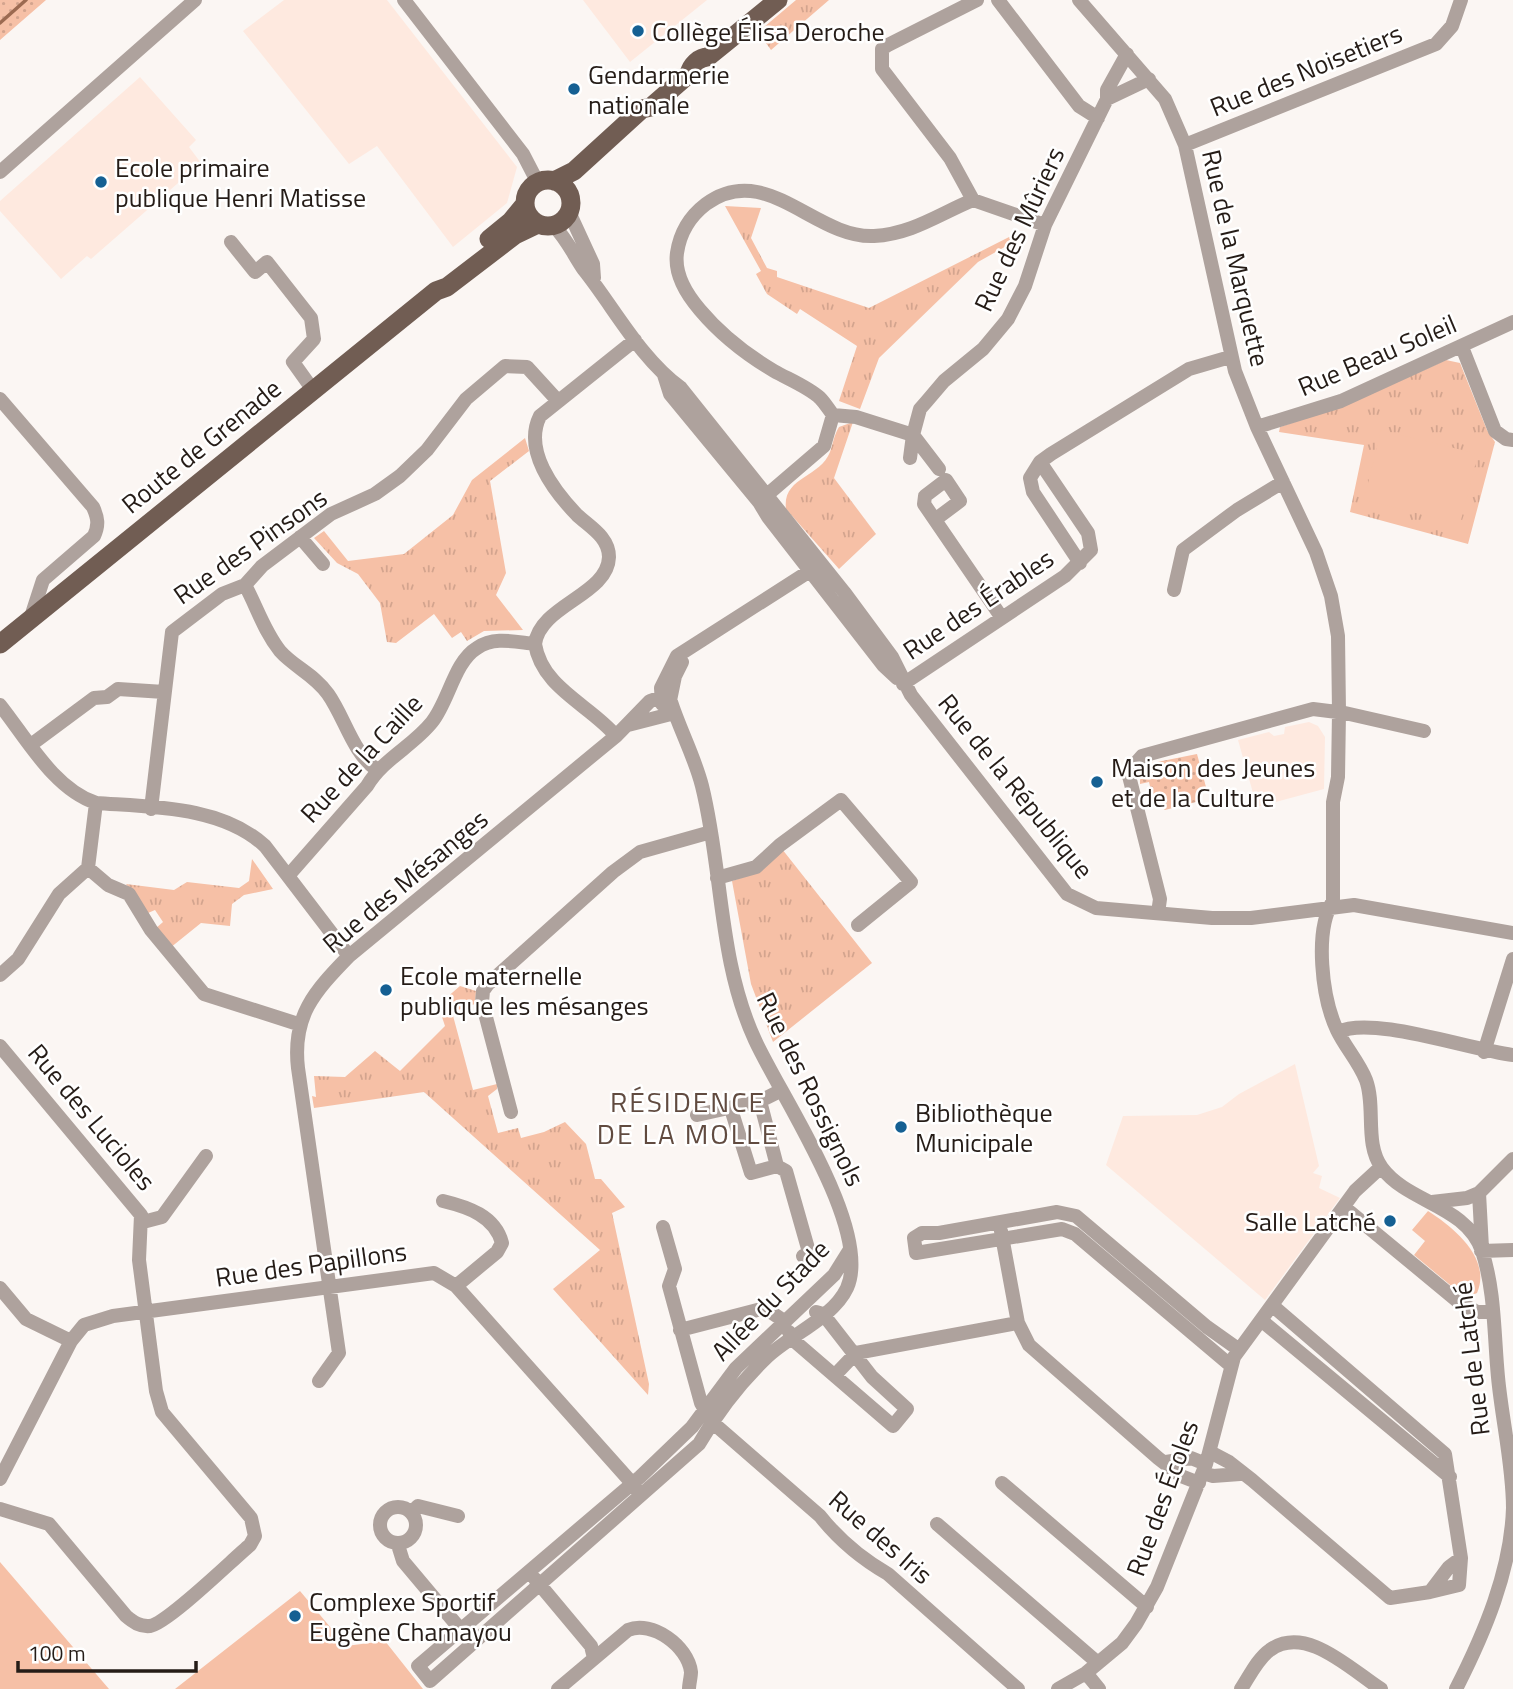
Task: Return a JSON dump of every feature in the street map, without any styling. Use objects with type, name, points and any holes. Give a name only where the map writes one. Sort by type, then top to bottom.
[{"type":"main road","points":[[651,107],[648,117],[584,175],[569,204],[546,225],[529,216],[526,204],[530,190],[574,171],[642,109],[651,107],[689,74],[690,68],[700,59],[708,57],[778,0]]},
{"type":"main road","points":[[546,182],[562,185],[569,204]]},
{"type":"main road","name":"Route de Grenade","points":[[436,290],[441,277],[511,221],[526,204]]},
{"type":"main road","name":"Route de Grenade","points":[[0,644],[32,612],[436,290],[447,287],[515,235],[546,225]]},
{"type":"street","points":[[0,172],[195,0]]},
{"type":"street","points":[[404,0],[546,182]]},
{"type":"street","points":[[977,0],[882,49],[879,59],[882,69],[950,158],[973,200],[1045,225]]},
{"type":"street","points":[[998,0],[1079,106],[1098,118]]},
{"type":"street","name":"Rue de la Marquette","points":[[1079,0],[1165,99],[1185,145],[1230,357],[1257,427],[1316,552],[1331,596],[1338,635],[1339,712],[1338,777],[1333,802],[1333,901],[1329,907]]},
{"type":"street","name":"Rue des Noisetiers","points":[[1185,145],[1436,44],[1452,26],[1461,0]]},
{"type":"street","name":"Rue des Mûriers","points":[[910,458],[920,409],[954,373],[983,349],[1008,319],[1025,286],[1045,225],[1107,99],[1107,90],[1127,54]]},
{"type":"street","points":[[1107,99],[1125,88],[1142,85],[1149,79]]},
{"type":"street","points":[[939,468],[913,435],[856,417],[833,415],[820,398],[738,346],[700,310],[684,290],[676,258],[679,242],[691,215],[722,195],[761,192],[780,198],[838,230],[873,236],[917,229],[973,200]]},
{"type":"street","name":"Rue de la République","points":[[569,204],[593,264],[594,278]]},
{"type":"street","name":"Rue de la République","points":[[546,225],[565,237],[635,340],[664,375],[670,394],[766,496],[815,567],[892,657],[904,684],[1067,894],[1096,908],[1230,919],[1329,907],[1380,907],[1513,933]]},
{"type":"street","points":[[231,242],[254,272],[267,262],[311,318],[314,339],[293,362],[313,390]]},
{"type":"street","name":"Rue Beau Soleil","points":[[1257,427],[1341,401],[1513,322]]},
{"type":"street","points":[[616,736],[558,686],[542,666],[535,644],[542,625],[597,581],[606,570],[609,557],[600,534],[560,495],[533,444],[534,427],[540,416],[635,340]]},
{"type":"street","points":[[1462,347],[1495,431],[1506,439],[1513,440]]},
{"type":"street","points":[[1040,462],[1189,369],[1230,357]]},
{"type":"street","name":"Rue des Pinsons","points":[[150,808],[172,632],[222,594],[245,585],[262,566],[331,514],[375,494],[400,476],[427,450],[466,399],[505,366],[527,367],[558,401]]},
{"type":"street","points":[[0,399],[93,507],[97,516],[98,527],[94,536],[43,580],[32,612]]},
{"type":"street","points":[[766,496],[824,446],[833,415]]},
{"type":"street","name":"Rue des Érables","points":[[904,684],[1080,563],[1091,550],[1087,533],[1040,462],[1030,478],[1033,492],[1080,563]]},
{"type":"street","points":[[1174,590],[1183,550],[1237,510],[1283,482]]},
{"type":"street","points":[[936,519],[1002,618]]},
{"type":"street","points":[[300,537],[323,564]]},
{"type":"street","points":[[666,704],[661,688],[670,664],[677,656],[695,647],[815,567]]},
{"type":"street","points":[[245,585],[272,640],[283,654],[304,669],[327,692],[364,761],[377,769]]},
{"type":"street","name":"Rue de la Caille","points":[[288,876],[366,786],[377,769],[431,723],[474,649],[500,640],[535,644]]},
{"type":"street","points":[[32,744],[94,698],[104,698],[118,689],[164,692]]},
{"type":"street","name":"Rue des Mésanges","points":[[319,1381],[339,1353],[298,1068],[296,1043],[299,1024],[323,983],[349,956],[616,736],[650,701],[666,704]]},
{"type":"street","name":"Rue des Mésanges","points":[[628,725],[666,704]]},
{"type":"street","name":"Rue des Rossignols","points":[[666,704],[702,784],[740,1004],[780,1091],[838,1199],[846,1225],[849,1251]]},
{"type":"street","points":[[0,705],[63,784],[80,798],[96,803],[223,818],[250,832],[288,876],[349,956]]},
{"type":"street","points":[[1158,913],[1160,899],[1128,772],[1133,762],[1157,749],[1176,748],[1197,738],[1313,709],[1339,712],[1424,731]]},
{"type":"street","points":[[718,878],[756,867],[780,845],[841,800],[911,882],[858,926]]},
{"type":"street","points":[[0,975],[18,959],[59,894],[88,868],[96,803]]},
{"type":"street","points":[[511,1112],[482,1002],[488,984],[613,872],[640,852],[711,832]]},
{"type":"street","points":[[88,868],[108,885],[129,894],[151,930],[204,994],[299,1024]]},
{"type":"street","points":[[1329,907],[1324,928],[1324,985],[1338,1032],[1366,1081],[1374,1149],[1381,1167]]},
{"type":"street","points":[[1484,1052],[1513,959]]},
{"type":"street","points":[[1338,1032],[1348,1027],[1367,1025],[1484,1052],[1513,1055]]},
{"type":"street","name":"Rue des Lucioles","points":[[0,1046],[136,1205],[143,1222],[139,1260],[148,1312],[156,1391],[162,1412],[251,1518],[256,1530],[250,1545],[169,1615],[153,1625],[143,1626],[126,1616],[49,1524],[0,1509]]},
{"type":"street","points":[[697,1115],[760,1101],[780,1091]]},
{"type":"street","points":[[760,1101],[777,1166]]},
{"type":"street","points":[[731,1109],[751,1173],[777,1166],[786,1171],[809,1252],[803,1255]]},
{"type":"street","name":"Rue des Lucioles","points":[[143,1222],[162,1217],[206,1156]]},
{"type":"street","points":[[1432,1202],[1467,1198],[1479,1193],[1513,1159]]},
{"type":"street","name":"Rue de Latché","points":[[1381,1167],[1469,1229],[1481,1251],[1493,1312],[1513,1506],[1505,1562],[1489,1617],[1456,1689]]},
{"type":"street","name":"Rue des Écoles","points":[[1058,1689],[1092,1668],[1122,1643],[1147,1606],[1204,1468],[1230,1364],[1238,1349],[1273,1306],[1355,1191],[1381,1167]]},
{"type":"street","points":[[1479,1193],[1481,1251],[1513,1250]]},
{"type":"street","points":[[443,1201],[473,1208],[499,1232],[502,1243],[497,1252],[456,1286]]},
{"type":"street","points":[[1345,1208],[1460,1303],[1477,1312],[1493,1312]]},
{"type":"street","points":[[1230,1364],[1075,1234],[1062,1229],[1001,1230],[922,1233],[914,1238],[916,1252],[1001,1230],[1057,1212],[1076,1216],[1238,1349]]},
{"type":"street","points":[[663,1227],[675,1269],[668,1286],[708,1416]]},
{"type":"street","points":[[1001,1230],[1018,1323],[1030,1345],[1181,1476],[1229,1462],[1390,1598],[1430,1592],[1449,1567],[1461,1558],[1445,1454],[1273,1306]]},
{"type":"street","name":"Allée du Stade","points":[[708,1416],[736,1368],[834,1275],[849,1251]]},
{"type":"street","name":"Allée du Stade","points":[[638,1489],[530,1572],[418,1666],[430,1681],[539,1585],[638,1489],[692,1426],[708,1416],[768,1356],[823,1314],[846,1290],[850,1276],[849,1251]]},
{"type":"street","name":"Rue des Papillons","points":[[0,1479],[76,1331],[95,1319],[328,1285],[434,1273],[456,1286],[638,1489]]},
{"type":"street","points":[[1143,1292],[1153,1280]]},
{"type":"street","points":[[0,1288],[26,1319],[71,1341]]},
{"type":"street","points":[[680,1330],[765,1308],[784,1321],[792,1339],[836,1374],[893,1426],[907,1409],[872,1377],[856,1353],[823,1314],[801,1307]]},
{"type":"street","points":[[1261,1320],[1450,1477]]},
{"type":"street","points":[[836,1374],[856,1353],[1018,1323]]},
{"type":"street","name":"Rue des Iris","points":[[708,1416],[820,1516],[833,1532],[868,1562],[888,1574],[1018,1689]]},
{"type":"street","points":[[1166,1462],[1191,1458],[1204,1468],[1224,1477],[1240,1474]]},
{"type":"street","points":[[1002,1483],[1147,1606]]},
{"type":"street","points":[[401,1506],[412,1512],[418,1526],[412,1539],[398,1545],[387,1540],[380,1530],[381,1518],[389,1509],[401,1506]]},
{"type":"street","points":[[412,1512],[418,1506],[458,1516]]},
{"type":"street","points":[[937,1524],[1092,1668],[1099,1689]]},
{"type":"street","points":[[398,1545],[403,1561],[461,1630]]},
{"type":"street","points":[[530,1572],[591,1646],[594,1658]]},
{"type":"street","points":[[558,1689],[628,1630],[637,1626],[648,1627],[671,1640],[688,1662],[691,1674],[689,1689]]},
{"type":"street","points":[[1241,1689],[1270,1650],[1300,1642],[1314,1645],[1381,1689]]},
{"type":"shaded area","points":[[284,0],[387,0],[517,167],[507,203],[453,247],[377,146],[349,164],[243,31]]},
{"type":"shaded area","name":"Collège Élisa Deroche","points":[[583,0],[707,0],[630,62]]},
{"type":"shaded area","name":"Ecole primaire publique Henri Matisse","points":[[140,77],[196,140],[189,147],[201,163],[91,259],[87,256],[61,279],[0,211],[0,201]]},
{"type":"shaded area","points":[[1309,722],[1318,726],[1325,737],[1324,789],[1257,807],[1238,740],[1269,732],[1274,736],[1284,734],[1285,727]]},
{"type":"shaded area","points":[[1295,1064],[1319,1166],[1313,1173],[1322,1176],[1319,1188],[1340,1198],[1265,1300],[1106,1165],[1123,1116],[1197,1115],[1222,1107],[1239,1094]]},
{"type":"green space","points":[[0,0],[46,0],[0,40]]},
{"type":"green space","points":[[796,0],[829,0],[771,50],[758,32]]},
{"type":"green space","points":[[725,206],[761,208],[751,238],[767,268],[777,271],[777,277],[869,308],[1015,234],[1017,240],[978,262],[879,358],[860,409],[839,401],[857,346],[800,309],[797,314],[767,294],[756,274],[761,271]]},
{"type":"green space","points":[[1446,360],[1460,363],[1487,430],[1495,442],[1468,544],[1350,512],[1364,445],[1279,432],[1280,427],[1353,402]]},
{"type":"green space","points":[[853,422],[834,478],[876,534],[839,569],[786,509],[786,498],[796,484],[825,461],[839,427]]},
{"type":"green space","points":[[1381,430],[1478,454],[1460,524],[1364,500]]},
{"type":"green space","points":[[525,438],[529,451],[490,481],[506,573],[496,595],[523,630],[484,631],[467,641],[461,632],[452,638],[434,614],[396,643],[387,642],[380,603],[358,574],[337,563],[314,538],[324,531],[348,561],[404,554],[453,515],[472,480]]},
{"type":"green space","points":[[1197,754],[1206,787],[1196,802],[1165,810],[1153,799],[1149,782],[1140,784],[1140,773],[1147,764]]},
{"type":"green space","points":[[782,849],[872,963],[773,1042],[751,984],[732,881],[758,872]]},
{"type":"green space","points":[[252,859],[273,889],[244,895],[232,904],[230,926],[201,923],[170,948],[155,929],[163,922],[155,910],[148,913],[126,884],[174,890],[187,882],[239,888],[249,881]]},
{"type":"green space","points":[[460,986],[476,991],[475,1004],[452,1012],[473,1090],[497,1084],[497,1089],[488,1096],[498,1133],[518,1128],[521,1138],[544,1132],[565,1122],[586,1144],[595,1179],[601,1179],[625,1207],[612,1213],[649,1384],[648,1395],[553,1289],[600,1250],[424,1092],[314,1108],[314,1076],[345,1077],[375,1051],[400,1071],[445,1026],[438,1005]]},
{"type":"green space","points":[[1428,1211],[1458,1235],[1475,1256],[1480,1280],[1477,1293],[1470,1296],[1461,1294],[1414,1255],[1425,1241],[1412,1230]]},
{"type":"green space","points":[[0,1562],[109,1689],[0,1689]]},
{"type":"green space","name":"Complexe Sportif Eugène Chamayou","points":[[300,1591],[346,1646],[385,1641],[423,1689],[175,1689]]},
{"type":"waterway","points":[[0,23],[26,0]]},
{"type":"place","name":"Collège Élisa Deroche","points":[[638,31]]},
{"type":"place","name":"Gendarmerie nationale","points":[[574,89]]},
{"type":"place","name":"Ecole primaire publique Henri Matisse","points":[[101,182]]},
{"type":"place","name":"Maison des Jeunes et de la Culture","points":[[1097,782]]},
{"type":"place","name":"Ecole maternelle publique les mésanges","points":[[386,990]]},
{"type":"place","name":"Bibliothèque Municipale","points":[[901,1127]]},
{"type":"place","name":"Salle Latché","points":[[1390,1221]]},
{"type":"place","name":"Complexe Sportif Eugène Chamayou","points":[[295,1616]]},
{"type":"district","name":"RÉSIDENCE DE LA MOLLE","points":[[688,1117]]}]
